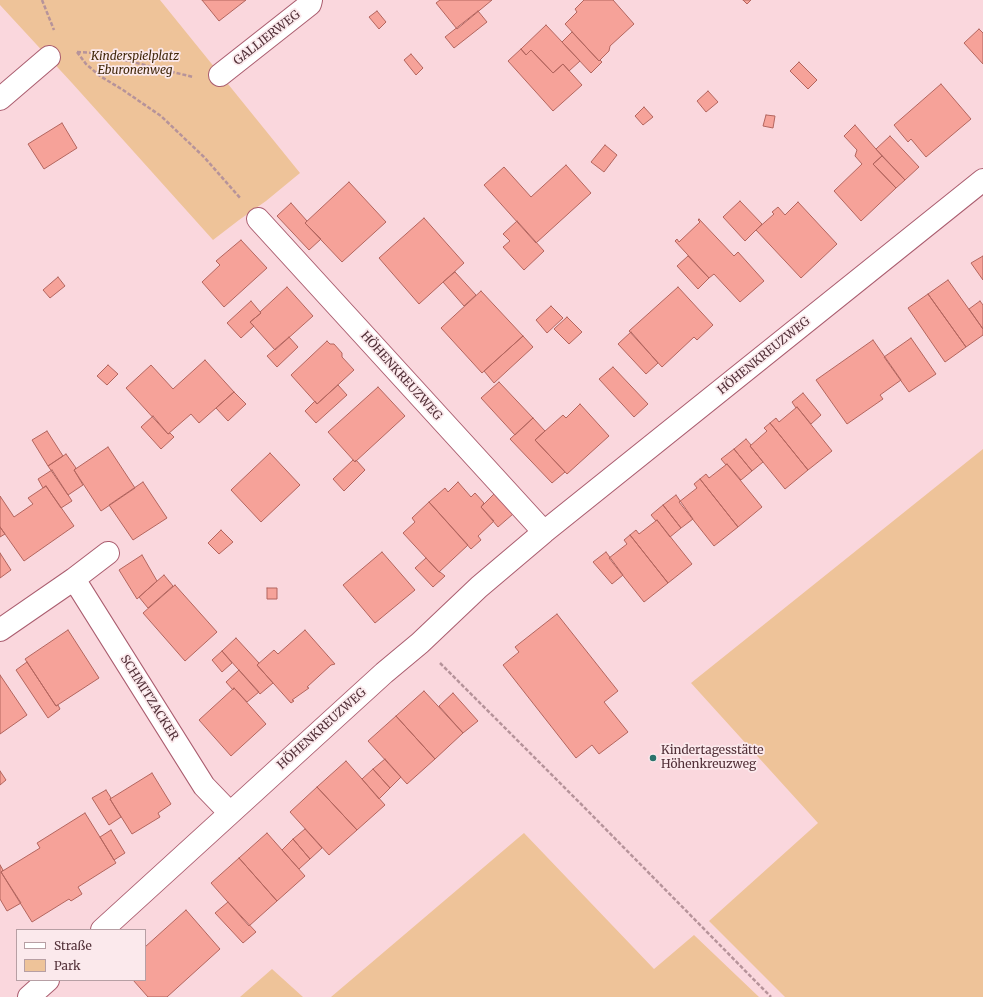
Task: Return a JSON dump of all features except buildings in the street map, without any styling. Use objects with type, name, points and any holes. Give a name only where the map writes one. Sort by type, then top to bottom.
[{"type":"street","name":"GALLIERWEG","points":[[220,75],[310,4],[311,0]]},
{"type":"street","points":[[0,99],[49,57]]},
{"type":"street","name":"HÖHENKREUZWEG","points":[[103,929],[384,673],[420,643],[479,587],[544,532],[983,180]]},
{"type":"street","name":"HÖHENKREUZWEG","points":[[258,219],[544,532]]},
{"type":"street","points":[[0,630],[108,553]]},
{"type":"street","name":"SCHMITZACKER","points":[[74,578],[204,786],[230,813]]},
{"type":"street","points":[[29,997],[47,981]]},
{"type":"path","points":[[42,0],[54,31]]},
{"type":"path","points":[[70,52],[96,53],[204,80],[220,75]]},
{"type":"path","points":[[77,52],[86,64],[100,76],[161,116],[204,158],[258,219]]},
{"type":"path","points":[[420,643],[771,997]]},
{"type":"green space","name":"Kinderspielplatz Eburonenweg","points":[[0,0],[160,0],[300,173],[266,201],[213,240],[0,5]]},
{"type":"green space","points":[[983,449],[983,997],[785,997],[709,921],[818,823],[691,683]]},
{"type":"green space","points":[[524,833],[654,969],[694,935],[759,997],[331,997]]},
{"type":"green space","points":[[272,969],[303,997],[240,997]]},
{"type":"place","name":"Kindertagesstätte Höhenkreuzweg","points":[[653,758]]}]
